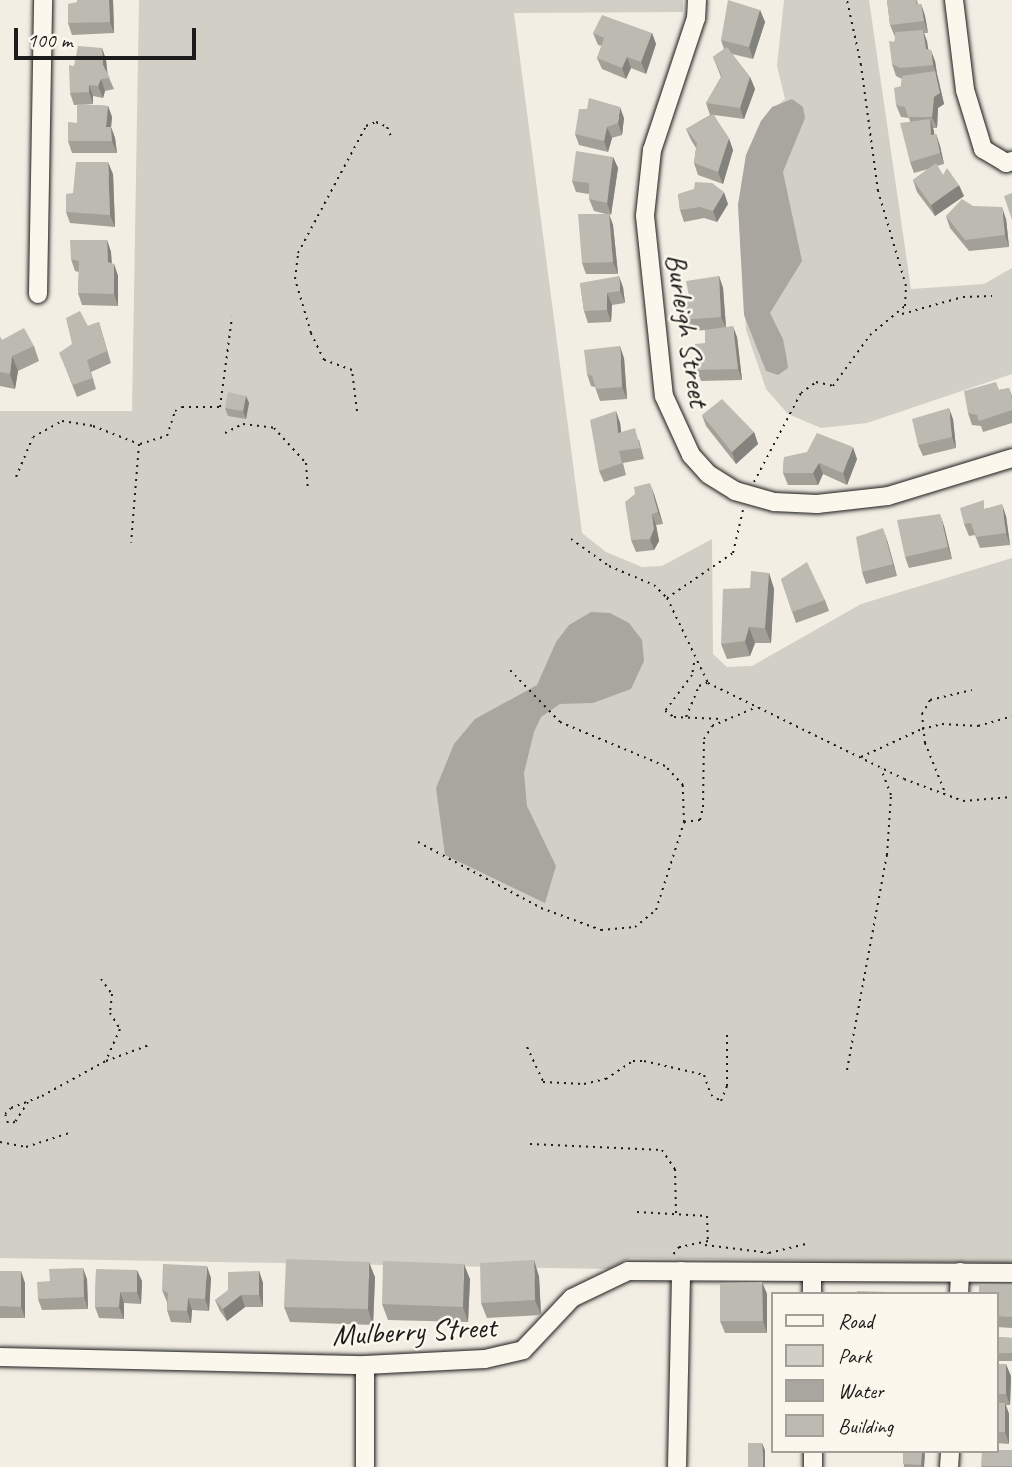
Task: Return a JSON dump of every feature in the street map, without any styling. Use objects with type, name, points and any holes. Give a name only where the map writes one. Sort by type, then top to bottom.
[{"type":"street","points":[[38,294],[43,0]]},
{"type":"street","name":"Burleigh Street","points":[[697,0],[696,18],[648,172],[645,234],[664,396],[677,431],[708,474],[747,495],[774,502],[852,502],[925,486],[1012,458]]},
{"type":"street","points":[[954,0],[965,90],[983,149],[1006,163],[1012,161]]},
{"type":"street","name":"Mulberry Street","points":[[0,1357],[366,1365],[503,1357],[535,1341],[566,1303],[602,1281],[628,1271],[1012,1273]]},
{"type":"street","points":[[676,1271],[677,1467]]},
{"type":"street","points":[[959,1292],[960,1272]]},
{"type":"street","points":[[812,1273],[812,1292]]},
{"type":"street","points":[[365,1467],[366,1365]]},
{"type":"path","points":[[847,0],[861,65],[878,191],[906,286],[900,314]]},
{"type":"path","points":[[357,411],[352,369],[324,360],[314,343],[295,279],[298,253],[366,126],[376,122],[387,127],[392,139]]},
{"type":"path","points":[[667,598],[733,553],[747,495],[801,393],[816,382],[833,386],[870,335],[900,314],[963,297],[992,296]]},
{"type":"path","points":[[16,477],[33,437],[62,421],[93,426],[139,444],[167,436],[175,411],[182,407],[220,407],[232,317]]},
{"type":"path","points":[[225,433],[243,424],[274,428],[306,463],[308,490]]},
{"type":"path","points":[[131,543],[139,444]]},
{"type":"path","points":[[571,539],[609,566],[654,585],[667,598],[682,624],[694,660],[708,683],[859,758],[963,801],[1012,797]]},
{"type":"path","points":[[694,660],[692,675],[665,710],[686,718],[723,719],[758,706]]},
{"type":"path","points":[[418,842],[445,860],[563,918],[623,931],[656,910],[684,822],[683,785],[665,766],[610,745],[549,714],[510,670]]},
{"type":"path","points":[[686,718],[699,686],[708,683]]},
{"type":"path","points":[[944,791],[922,729],[922,714],[930,700],[972,690]]},
{"type":"path","points":[[859,758],[922,729],[942,724],[978,726],[1012,716]]},
{"type":"path","points":[[684,822],[700,820],[704,739],[723,719]]},
{"type":"path","points":[[847,1070],[892,813],[889,781],[881,768]]},
{"type":"path","points":[[101,979],[112,994],[110,1013],[120,1030],[106,1061]]},
{"type":"path","points":[[527,1047],[543,1083],[584,1084],[606,1079],[633,1061],[644,1061],[704,1075],[711,1095],[721,1101],[727,1086],[727,1032]]},
{"type":"path","points":[[28,1102],[15,1122],[8,1123],[5,1114],[106,1061],[149,1045]]},
{"type":"path","points":[[0,1142],[26,1147],[69,1133]]},
{"type":"path","points":[[530,1144],[662,1150],[675,1169],[676,1213]]},
{"type":"path","points":[[638,1212],[707,1216],[709,1234],[704,1245]]},
{"type":"path","points":[[676,1271],[673,1253],[679,1247],[704,1245],[769,1253],[810,1243]]},
{"type":"green space","points":[[139,0],[683,0],[683,12],[514,13],[582,533],[606,552],[642,567],[662,566],[712,539],[713,654],[727,667],[752,666],[861,604],[1012,558],[1012,1263],[630,1258],[608,1269],[0,1258],[0,411],[132,411]]},
{"type":"green space","points":[[784,0],[869,0],[911,289],[984,284],[1012,268],[1012,374],[867,423],[821,428],[788,414],[766,389],[746,330],[738,205],[746,155],[761,121],[785,99],[777,66]]},
{"type":"water","points":[[792,99],[803,107],[805,118],[783,172],[802,261],[770,313],[783,339],[787,360],[788,368],[778,375],[766,371],[744,315],[738,205],[746,155],[761,121],[772,107]]},
{"type":"water","points":[[591,612],[610,613],[629,623],[642,640],[644,661],[631,689],[593,703],[560,704],[541,717],[534,732],[524,773],[527,806],[556,866],[545,903],[445,855],[436,788],[454,744],[475,719],[537,685],[556,642],[569,625]]},
{"type":"building","points":[[77,0],[109,0],[110,22],[68,23],[68,4]]},
{"type":"building","points":[[728,0],[760,10],[749,47],[721,40]]},
{"type":"building","points":[[887,0],[916,0],[916,4],[921,4],[924,21],[890,25]]},
{"type":"building","points":[[602,15],[652,33],[641,62],[627,57],[622,68],[597,58],[604,38],[593,33]]},
{"type":"building","points":[[923,30],[926,49],[931,50],[933,65],[900,68],[892,64],[889,41],[895,42],[895,32]]},
{"type":"building","points":[[78,46],[102,48],[103,65],[110,78],[101,79],[98,86],[89,85],[89,92],[70,93],[69,65],[74,66]]},
{"type":"building","points":[[727,47],[750,77],[740,108],[706,103],[722,76],[713,57]]},
{"type":"building","points":[[935,71],[940,93],[934,97],[932,117],[908,117],[905,107],[896,105],[894,88],[901,86],[902,76]]},
{"type":"building","points":[[589,98],[620,107],[618,123],[607,127],[604,141],[575,134],[579,109],[587,109]]},
{"type":"building","points":[[77,104],[108,106],[106,127],[111,127],[112,141],[68,141],[68,122],[77,123]]},
{"type":"building","points":[[713,114],[729,138],[718,172],[694,163],[697,143],[686,129]]},
{"type":"building","points":[[930,119],[931,135],[936,134],[940,153],[910,162],[900,123]]},
{"type":"building","points":[[576,151],[613,157],[607,203],[589,199],[589,183],[572,181]]},
{"type":"building","points":[[76,162],[108,162],[110,215],[66,212],[66,194],[73,193]]},
{"type":"building","points":[[936,163],[943,175],[947,168],[959,185],[931,205],[913,180]]},
{"type":"building","points":[[695,182],[712,183],[724,192],[713,211],[700,207],[680,210],[678,194],[694,189]]},
{"type":"building","points":[[1012,193],[1012,220],[1004,196]]},
{"type":"building","points":[[962,199],[973,206],[1002,207],[1005,235],[965,240],[946,216]]},
{"type":"building","points":[[578,214],[609,214],[613,262],[582,263]]},
{"type":"building","points":[[70,240],[107,240],[108,262],[114,264],[114,294],[78,293],[79,261],[71,259]]},
{"type":"building","points":[[619,276],[620,291],[607,293],[607,310],[584,311],[580,283]]},
{"type":"building","points":[[719,276],[721,317],[679,320],[677,305],[690,301],[686,281]]},
{"type":"building","points":[[80,311],[88,326],[99,322],[107,351],[87,360],[92,378],[73,385],[59,353],[72,344],[66,318]]},
{"type":"building","points":[[733,326],[738,369],[697,370],[695,344],[705,343],[705,330]]},
{"type":"building","points":[[24,328],[34,346],[12,356],[10,374],[0,372],[0,337],[2,340]]},
{"type":"building","points":[[620,346],[622,387],[596,389],[592,376],[587,374],[584,350]]},
{"type":"building","points":[[996,382],[999,390],[1009,388],[1012,410],[979,421],[977,415],[968,413],[964,391]]},
{"type":"building","points":[[228,392],[246,396],[243,411],[225,408]]},
{"type":"building","points":[[722,399],[754,432],[732,452],[702,415]]},
{"type":"building","points":[[949,408],[952,437],[918,445],[912,419]]},
{"type":"building","points":[[616,411],[618,433],[635,428],[640,448],[619,451],[622,463],[599,471],[590,420]]},
{"type":"building","points":[[817,433],[853,447],[843,473],[819,463],[813,473],[783,473],[784,457],[807,452]]},
{"type":"building","points":[[650,483],[658,512],[652,514],[654,529],[650,539],[631,540],[625,502],[635,494],[634,487]]},
{"type":"building","points":[[984,500],[984,509],[1002,504],[1006,533],[976,537],[971,523],[964,524],[960,508]]},
{"type":"building","points":[[940,514],[948,547],[905,557],[897,520]]},
{"type":"building","points":[[883,528],[893,564],[862,572],[856,537]]},
{"type":"building","points":[[807,562],[825,600],[792,612],[781,579]]},
{"type":"building","points":[[751,571],[769,573],[765,628],[749,627],[745,641],[721,644],[723,589],[750,588]]},
{"type":"building","points":[[286,1259],[369,1262],[368,1309],[284,1307]]},
{"type":"building","points":[[534,1260],[535,1300],[481,1303],[480,1263]]},
{"type":"building","points":[[383,1261],[464,1264],[463,1307],[382,1304]]},
{"type":"building","points":[[163,1264],[207,1266],[205,1299],[188,1298],[187,1311],[167,1310],[168,1293],[162,1290]]},
{"type":"building","points":[[83,1268],[84,1297],[38,1299],[37,1282],[50,1281],[49,1269]]},
{"type":"building","points":[[96,1269],[137,1270],[137,1292],[120,1292],[119,1307],[95,1307]]},
{"type":"building","points":[[0,1271],[21,1271],[21,1307],[0,1306]]},
{"type":"building","points":[[259,1271],[259,1295],[241,1295],[223,1309],[215,1300],[228,1290],[228,1272]]},
{"type":"building","points":[[762,1282],[763,1321],[720,1321],[720,1283]]},
{"type":"building","points":[[979,1284],[1012,1285],[1012,1317],[998,1316],[998,1292],[979,1292]]},
{"type":"building","points":[[998,1337],[1012,1338],[1012,1353],[998,1353]]},
{"type":"building","points":[[998,1364],[1006,1364],[1006,1394],[998,1394]]},
{"type":"building","points":[[998,1403],[1005,1403],[1005,1432],[998,1432]]},
{"type":"building","points":[[748,1443],[762,1443],[763,1467],[748,1467]]},
{"type":"building","points":[[1012,1450],[1012,1466],[981,1466],[982,1453]]},
{"type":"building","points":[[903,1453],[922,1453],[921,1465],[903,1464]]}]
